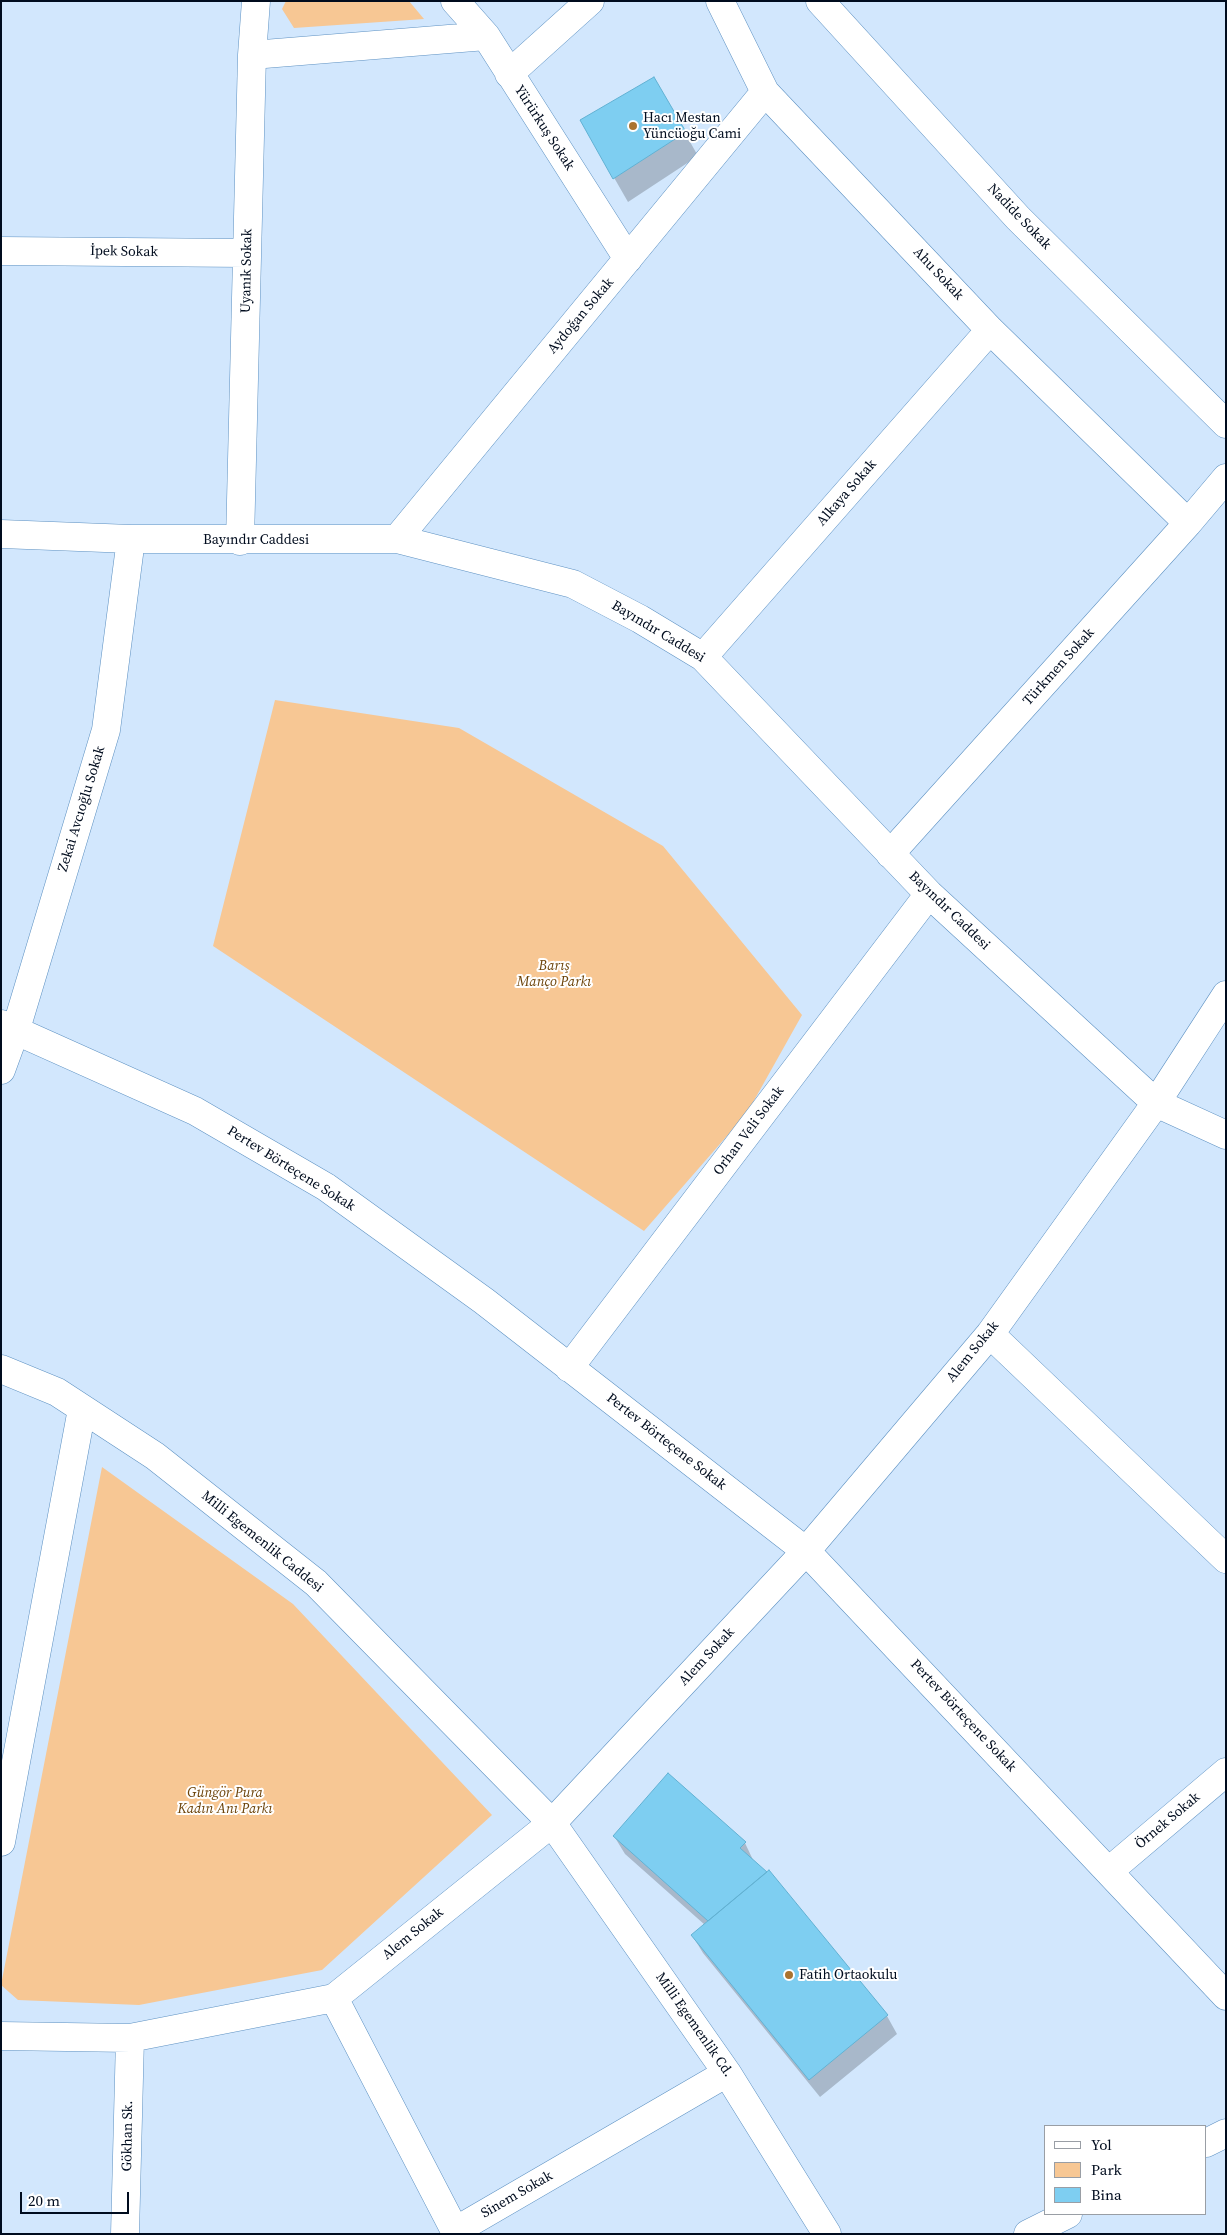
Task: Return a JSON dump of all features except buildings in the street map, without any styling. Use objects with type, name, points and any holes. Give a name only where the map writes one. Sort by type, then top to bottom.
[{"type":"street","name":"Uyanık Sokak","points":[[240,541],[252,55],[256,1]]},
{"type":"street","name":"Yürürkuş Sokak","points":[[455,1],[486,36],[628,259]]},
{"type":"street","points":[[509,74],[590,1]]},
{"type":"street","name":"Ahu Sokak","points":[[720,1],[765,92],[990,330],[1188,523]]},
{"type":"street","name":"Nadide Sokak","points":[[820,1],[1018,218],[1226,424]]},
{"type":"street","points":[[252,55],[486,36]]},
{"type":"street","name":"Aydoğan Sokak","points":[[397,539],[765,92]]},
{"type":"street","name":"İpek Sokak","points":[[1,251],[247,253]]},
{"type":"street","name":"Alkaya Sokak","points":[[703,657],[990,330]]},
{"type":"street","name":"Türkmen Sokak","points":[[890,854],[1188,523],[1226,478]]},
{"type":"street","name":"Bayındır Caddesi","points":[[1,534],[240,541],[397,539],[573,584],[640,619],[703,657],[929,894],[1156,1103],[1226,1135]]},
{"type":"street","name":"Zekai Avcıoğlu Sokak","points":[[1,1070],[9,1026],[106,730],[130,539]]},
{"type":"street","name":"Orhan Veli Sokak","points":[[569,1368],[929,894]]},
{"type":"street","name":"Alem Sokak","points":[[1,2036],[130,2038],[334,1998],[552,1823],[806,1551],[990,1334],[1156,1103],[1226,995]]},
{"type":"street","name":"Pertev Börteçene Sokak","points":[[9,1026],[195,1111],[326,1187],[484,1301],[806,1551],[1226,1996]]},
{"type":"street","points":[[990,1334],[1226,1559]]},
{"type":"street","name":"Milli Egemenlik Caddesi","points":[[1,1370],[57,1392],[156,1456],[316,1583],[552,1823]]},
{"type":"street","points":[[1,1842],[82,1409]]},
{"type":"street","name":"Örnek Sokak","points":[[1109,1871],[1226,1772]]},
{"type":"street","name":"Milli Egemenlik Cd.","points":[[552,1823],[728,2072],[827,2234]]},
{"type":"street","name":"Sinem Sokak","points":[[334,1998],[455,2231],[728,2072]]},
{"type":"street","name":"Gökhan Sk.","points":[[125,2234],[130,2038]]},
{"type":"street","points":[[1207,2143],[1226,2133]]},
{"type":"street","points":[[1028,2234],[1066,2215]]},
{"type":"green space","points":[[286,1],[409,1],[424,19],[294,28],[282,9]]},
{"type":"green space","name":"Barış Manço Parkı","points":[[275,700],[459,728],[663,846],[802,1015],[747,1113],[644,1231],[213,946]]},
{"type":"green space","name":"Güngör Pura Kadın Anı Parkı","points":[[102,1467],[293,1604],[492,1815],[322,1970],[139,2005],[18,2000],[1,1985]]},
{"type":"place","name":"Hacı Mestan Yüncüoğu Cami","points":[[633,126]]},
{"type":"place","name":"Fatih Ortaokulu","points":[[789,1975]]}]
